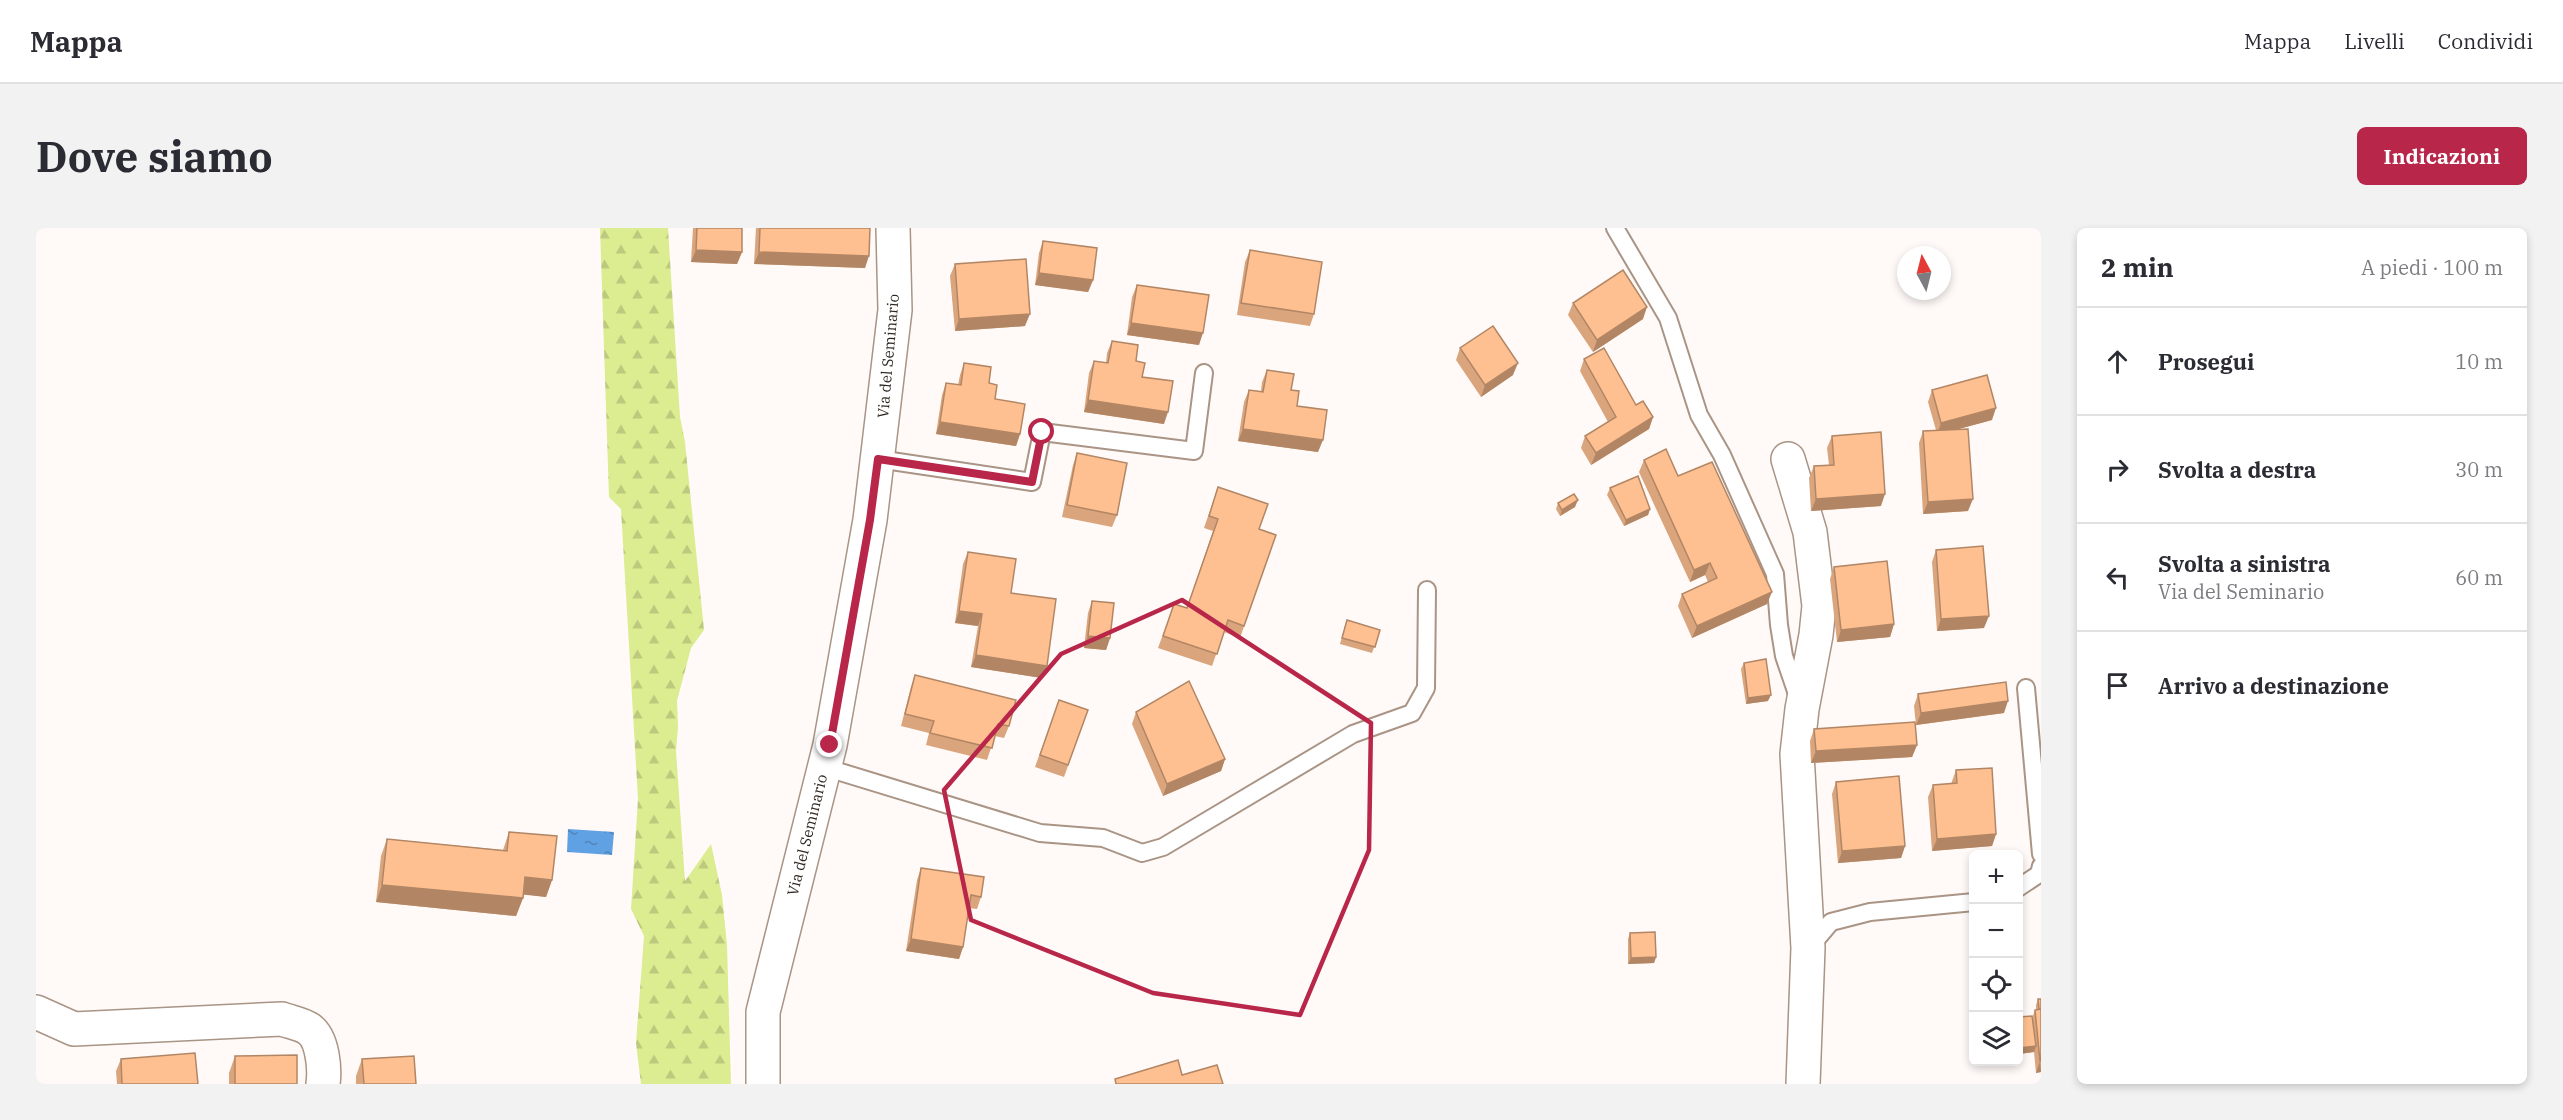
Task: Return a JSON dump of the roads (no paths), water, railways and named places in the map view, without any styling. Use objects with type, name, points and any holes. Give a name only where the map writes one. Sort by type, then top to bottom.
[{"type":"street","name":"Via del Seminario","points":[[763,1084],[763,1012],[824,767],[868,532],[895,310],[893,228]]},
{"type":"street","points":[[1788,459],[1810,532],[1819,606],[1797,754],[1808,948],[1803,1084]]},
{"type":"street","points":[[36,1012],[74,1029],[282,1019],[310,1030],[319,1046],[324,1074],[323,1084]]},
{"type":"lane","points":[[1615,228],[1668,318],[1699,415],[1722,455],[1775,574],[1784,656],[1802,709]]},
{"type":"lane","points":[[878,459],[1032,482],[1042,432],[1194,451],[1204,373]]},
{"type":"lane","points":[[824,767],[1040,833],[1103,838],[1142,853],[1163,847],[1353,734],[1412,713],[1426,687],[1427,591]]},
{"type":"lane","points":[[2026,688],[2041,854]]},
{"type":"lane","points":[[2023,885],[2039,874],[2041,866]]},
{"type":"lane","points":[[1808,948],[1831,922],[1870,912],[1969,902]]},
{"type":"water","points":[[568,829],[614,832],[612,855],[567,852]]}]
